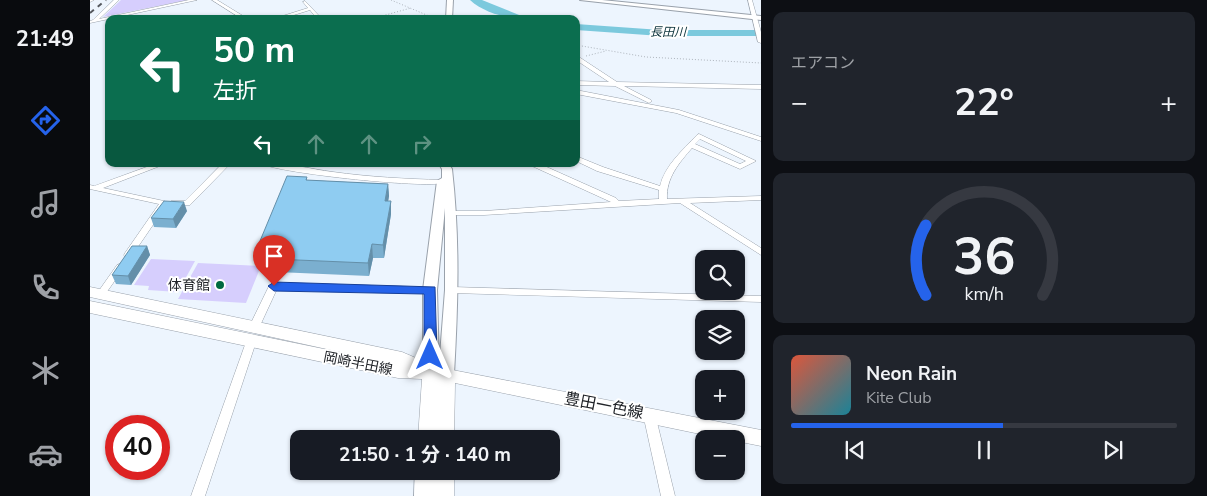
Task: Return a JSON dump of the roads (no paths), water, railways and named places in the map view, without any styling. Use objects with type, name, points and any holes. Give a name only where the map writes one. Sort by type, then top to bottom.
[{"type":"main road","name":"岡崎半田線","points":[[93,302],[253,334],[398,371],[438,373]]},
{"type":"main road","name":"豊田一色線","points":[[438,373],[761,438]]},
{"type":"main road","points":[[428,430],[438,373]]},
{"type":"main road","points":[[438,373],[444,430]]},
{"type":"main road","points":[[424,496],[425,480]]},
{"type":"main road","points":[[444,480],[444,496]]},
{"type":"street","points":[[90,22],[117,0]]},
{"type":"street","points":[[136,15],[196,0]]},
{"type":"street","points":[[214,0],[239,15]]},
{"type":"street","points":[[449,15],[450,0]]},
{"type":"street","points":[[583,0],[758,18]]},
{"type":"street","points":[[750,0],[758,18],[760,40]]},
{"type":"street","points":[[305,2],[316,15]]},
{"type":"street","points":[[289,15],[310,9]]},
{"type":"street","points":[[90,22],[105,20]]},
{"type":"street","points":[[580,60],[616,84],[663,108]]},
{"type":"street","points":[[580,83],[761,87]]},
{"type":"street","points":[[580,93],[663,108],[761,138]]},
{"type":"street","points":[[663,201],[663,189],[670,169],[691,145],[699,136],[752,160],[740,166],[691,145]]},
{"type":"street","points":[[580,160],[600,169],[663,189]]},
{"type":"street","points":[[92,188],[152,167]]},
{"type":"street","points":[[92,188],[164,203],[187,203],[223,167]]},
{"type":"street","points":[[282,167],[309,172],[399,181],[442,182]]},
{"type":"street","points":[[309,172],[311,167]]},
{"type":"street","points":[[438,373],[430,290],[444,167]]},
{"type":"street","points":[[438,373],[452,290],[452,212],[446,167]]},
{"type":"street","points":[[542,167],[613,200],[617,204]]},
{"type":"street","points":[[452,212],[484,213],[680,200],[761,198]]},
{"type":"street","points":[[680,200],[761,252]]},
{"type":"street","points":[[93,302],[164,203]]},
{"type":"street","points":[[198,496],[253,334],[274,286],[430,290]]},
{"type":"street","points":[[452,290],[761,299]]},
{"type":"street","points":[[649,414],[668,496]]},
{"type":"waterway","name":"長田川","points":[[475,0],[489,8],[511,15]]},
{"type":"waterway","name":"長田川","points":[[580,27],[661,33],[761,33]]},
{"type":"railway","points":[[90,13],[106,0]]},
{"type":"place","name":"体育館","points":[[220,285]]}]
